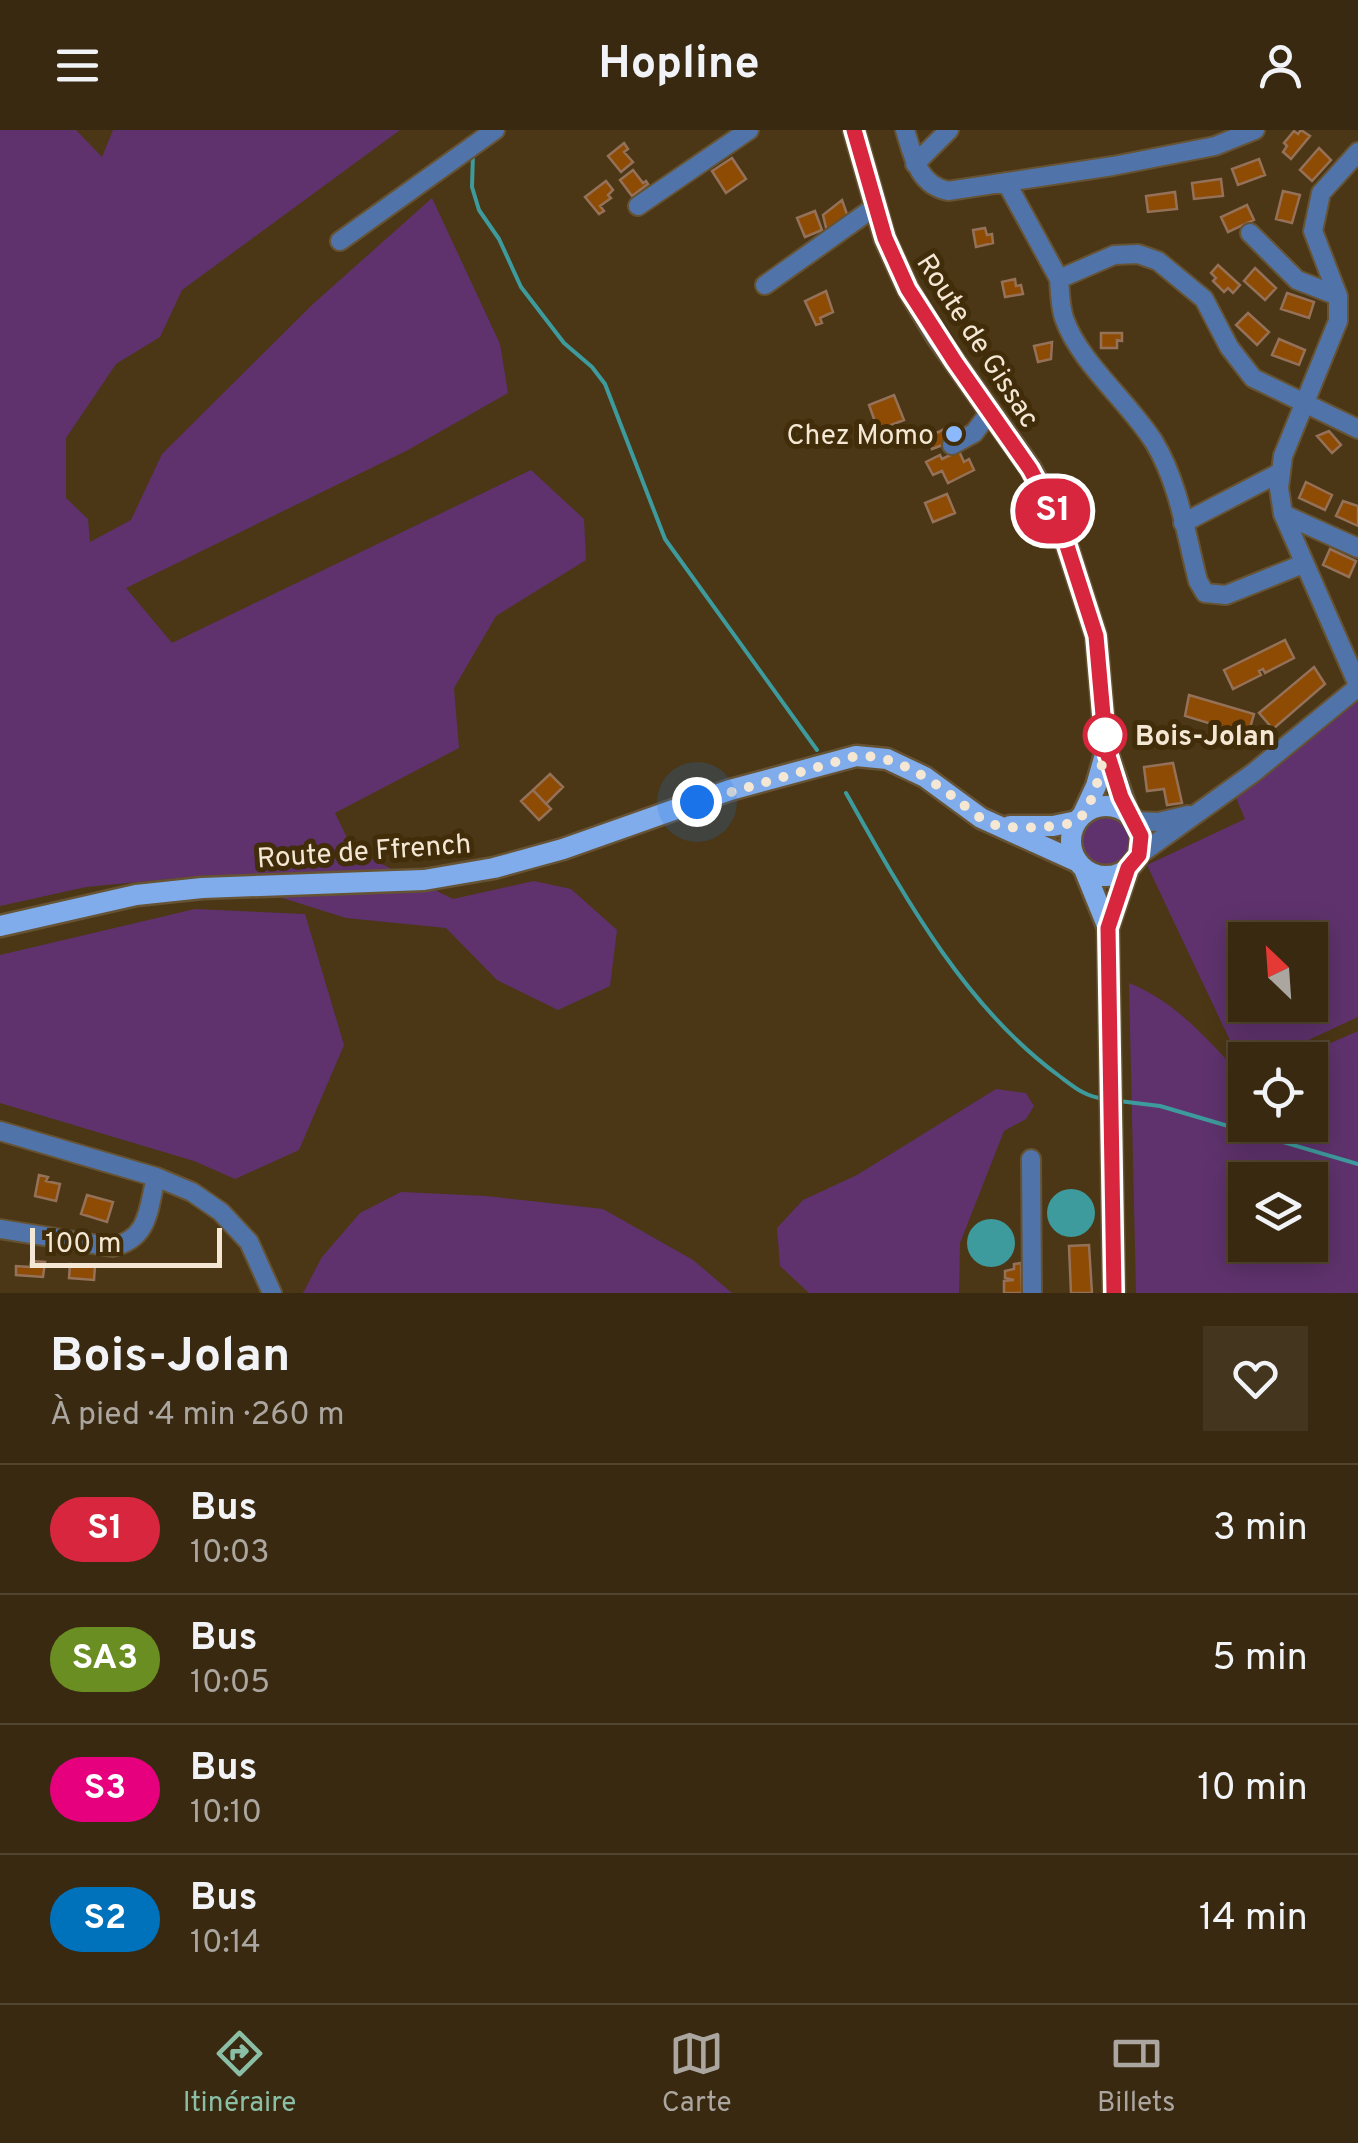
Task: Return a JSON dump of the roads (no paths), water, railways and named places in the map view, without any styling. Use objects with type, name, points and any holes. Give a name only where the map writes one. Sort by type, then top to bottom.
[{"type":"main road","name":"Route de Gissac","points":[[854,130],[885,238],[908,289],[1030,469],[1060,524],[1096,636],[1106,749],[1132,817]]},
{"type":"main road","name":"Route de Gissac","points":[[1080,818],[1096,786],[1106,749]]},
{"type":"main road","name":"Route de Ffrench","points":[[0,926],[136,895],[202,888],[424,880],[494,868],[562,849],[730,790],[856,756],[887,759],[924,777],[981,818],[1081,866]]},
{"type":"main road","points":[[998,826],[1052,826],[1105,806],[1132,817],[1141,836],[1108,928],[1114,1293]]},
{"type":"main road","points":[[1080,818],[1070,842],[1108,928]]},
{"type":"main road","points":[[1081,866],[1101,876],[1111,876],[1134,862]]},
{"type":"street","points":[[340,241],[495,130]]},
{"type":"street","points":[[638,206],[749,130]]},
{"type":"street","points":[[905,130],[915,164],[935,188],[965,189],[1215,146],[1253,131]]},
{"type":"street","points":[[915,164],[948,130]]},
{"type":"street","points":[[1134,862],[1358,686],[1283,514],[1279,473],[1303,405],[1334,336],[1338,296],[1313,231],[1321,192],[1358,152]]},
{"type":"street","points":[[1006,182],[1058,280],[1063,316],[1075,342],[1120,394],[1155,444],[1171,480],[1198,581],[1205,593],[1226,594],[1303,564]]},
{"type":"street","points":[[765,285],[876,206]]},
{"type":"street","points":[[1250,233],[1297,280],[1338,296]]},
{"type":"street","points":[[1058,280],[1114,255],[1138,254],[1158,261],[1204,299],[1229,348],[1253,378],[1358,429]]},
{"type":"street","points":[[952,444],[974,433],[989,413]]},
{"type":"street","points":[[1183,522],[1279,473]]},
{"type":"street","points":[[1283,514],[1358,548]]},
{"type":"street","points":[[1132,817],[1168,820],[1203,810]]},
{"type":"street","points":[[0,1131],[192,1192],[221,1212],[249,1242],[272,1293]]},
{"type":"street","points":[[1030,1159],[1032,1293]]},
{"type":"street","points":[[0,1229],[112,1247],[128,1243],[143,1228],[156,1178]]},
{"type":"water","points":[[1071,1189],[1088,1196],[1095,1213],[1088,1230],[1071,1237],[1054,1230],[1047,1213],[1054,1196]]},
{"type":"water","points":[[991,1219],[1008,1226],[1015,1243],[1008,1260],[991,1267],[974,1260],[967,1243],[974,1226]]},
{"type":"waterway","points":[[473,153],[472,187],[479,210],[499,239],[521,287],[564,343],[605,384],[665,539],[817,750]]},
{"type":"waterway","points":[[846,793],[913,908],[964,982],[1024,1047],[1069,1084],[1105,1099]]},
{"type":"waterway","points":[[1119,1101],[1160,1106],[1358,1164]]},
{"type":"place","name":"Chez Momo","points":[[954,434]]},
{"type":"place","name":"Bois-Jolan","points":[[1105,735]]}]
